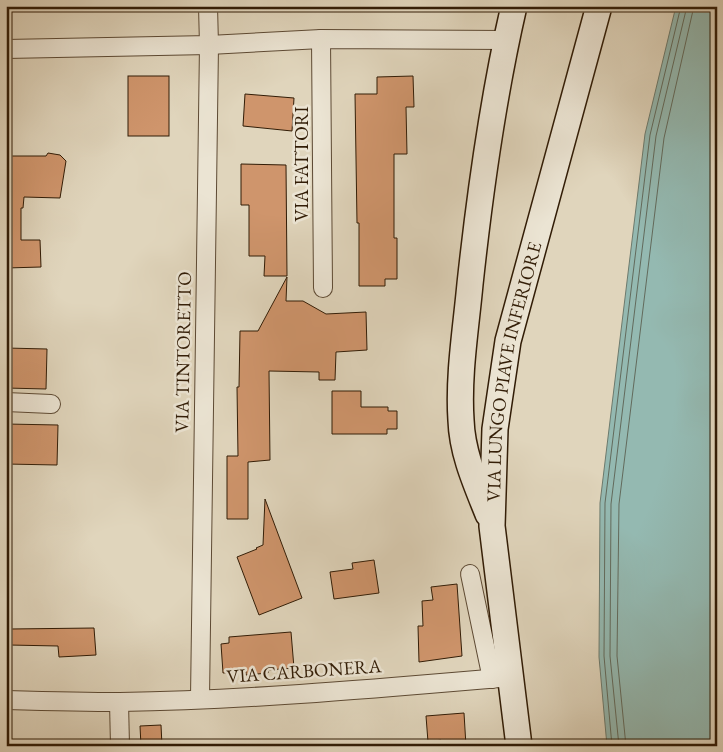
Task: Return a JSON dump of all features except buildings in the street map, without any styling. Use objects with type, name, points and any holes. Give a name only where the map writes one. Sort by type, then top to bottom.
[{"type":"main road","points":[[492,526],[466,456],[461,421],[461,384],[476,237],[506,40],[514,6]]},
{"type":"main road","name":"VIA LUNGO PIAVE INFERIORE","points":[[519,746],[502,678],[492,526],[495,428],[508,341],[599,6]]},
{"type":"street","name":"VIA TINTORETTO","points":[[200,698],[208,6]]},
{"type":"street","points":[[6,49],[209,45],[321,39],[506,40]]},
{"type":"street","name":"VIA FATTORI","points":[[321,39],[323,288]]},
{"type":"street","points":[[6,402],[51,404]]},
{"type":"street","points":[[470,574],[502,678]]},
{"type":"street","name":"VIA CARBONERA","points":[[6,700],[120,702],[337,691],[502,678]]},
{"type":"street","points":[[120,702],[120,746]]},
{"type":"water","points":[[676,6],[717,6],[717,746],[607,746],[599,657],[600,503],[645,134]]}]
